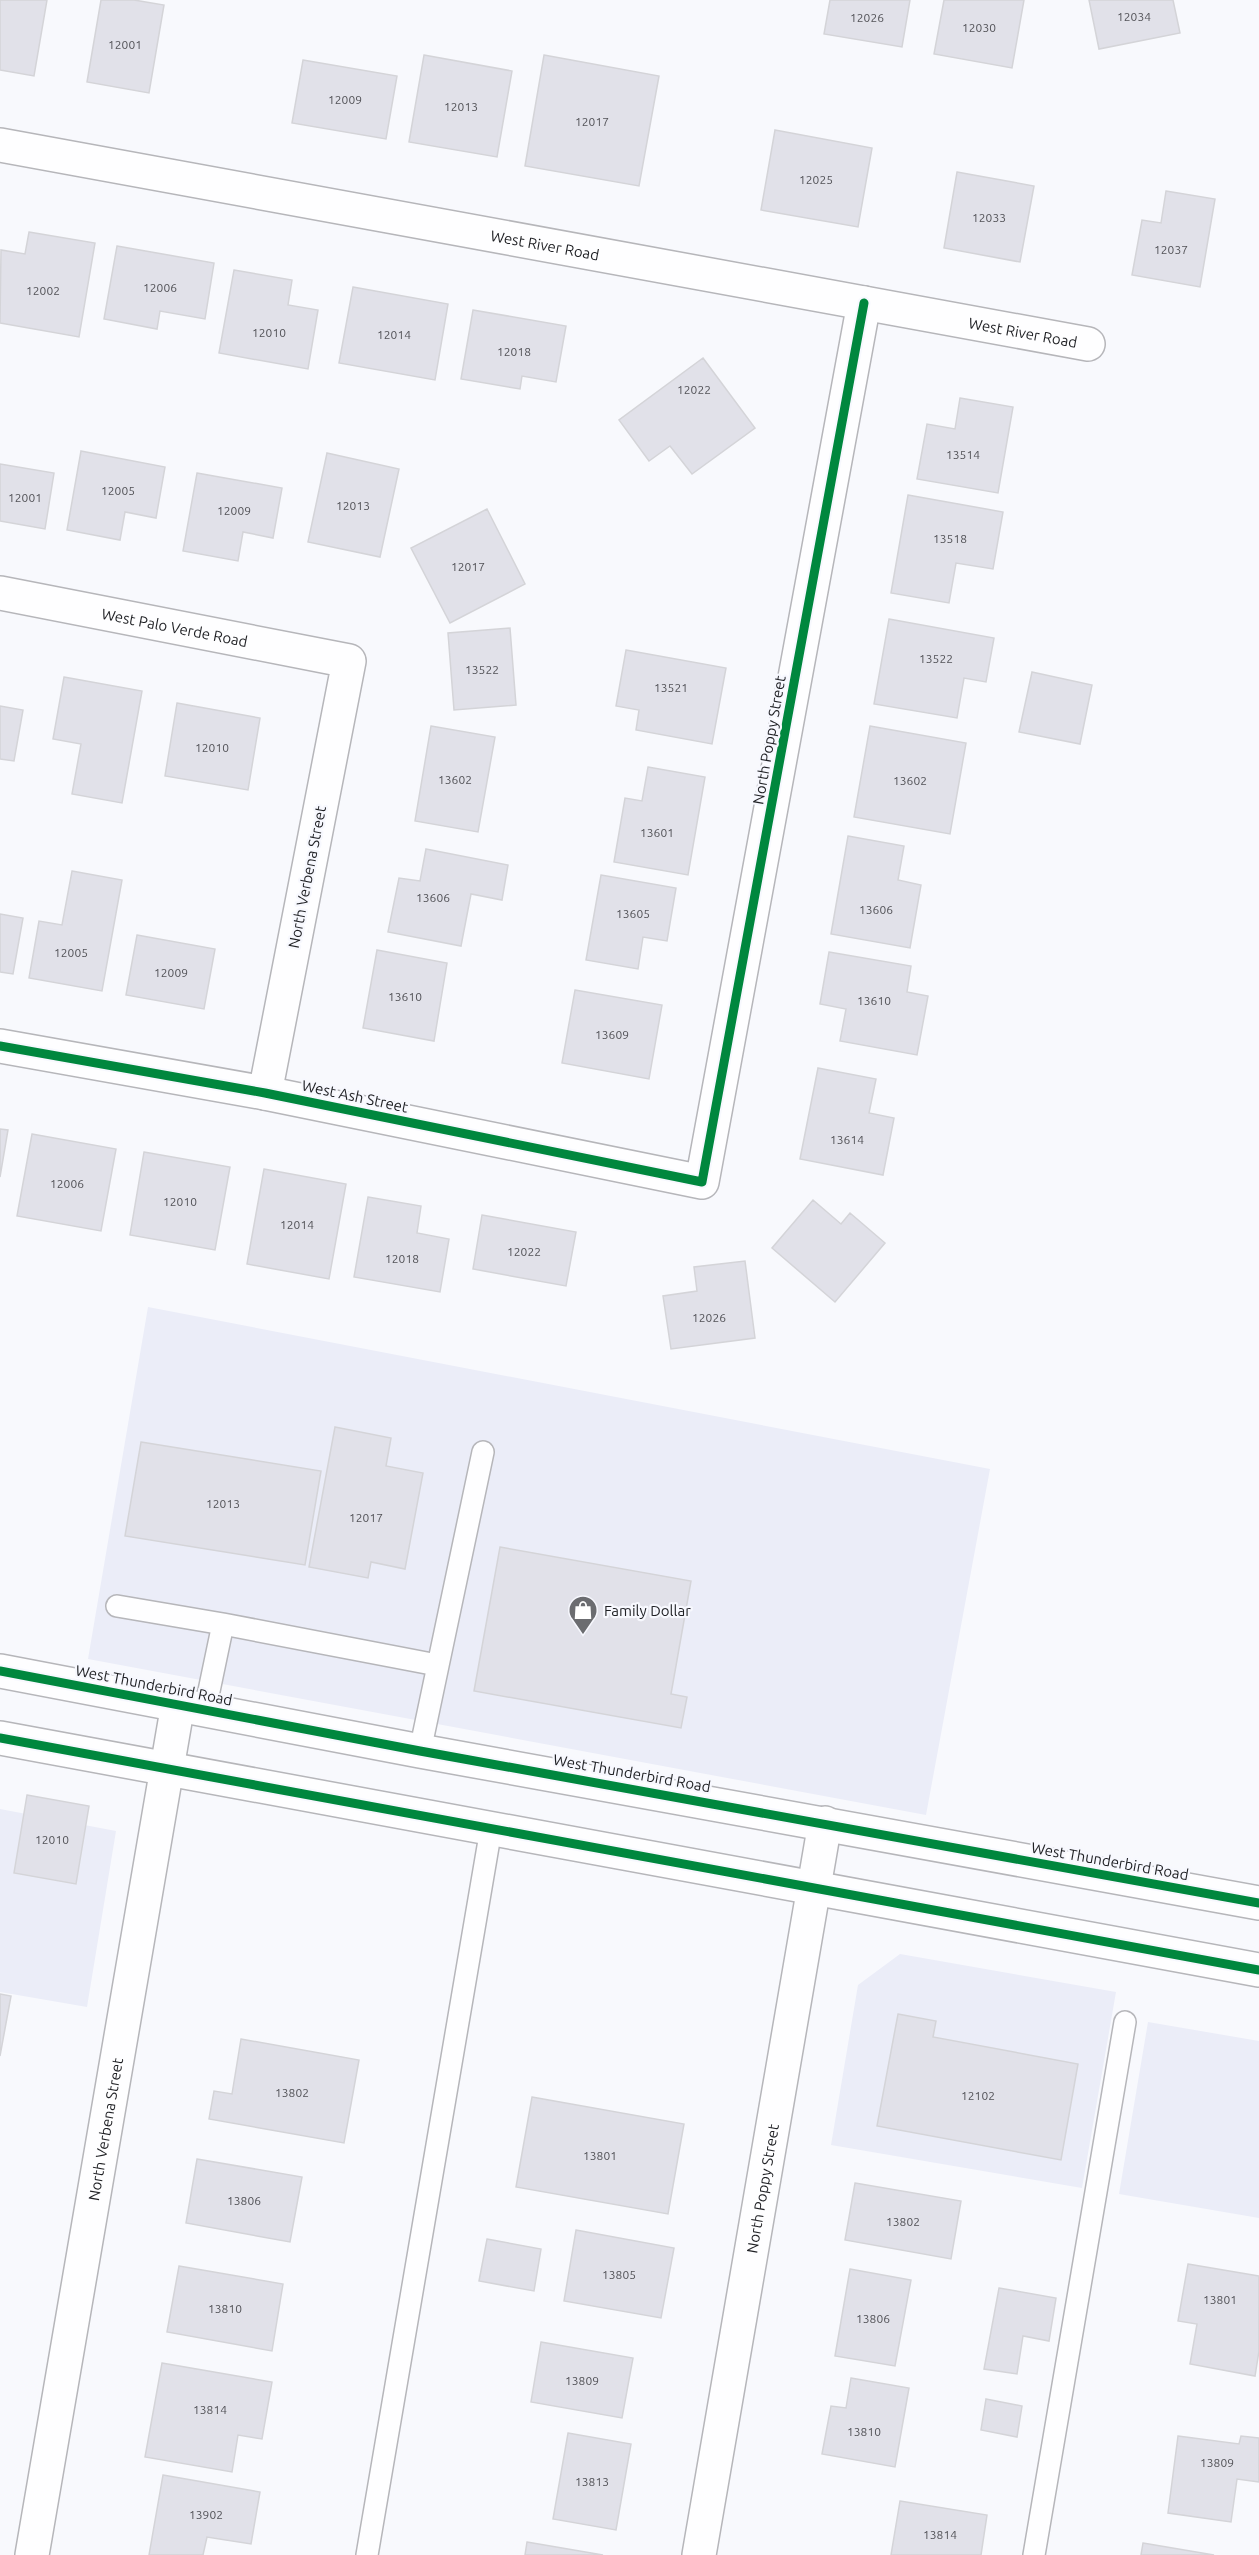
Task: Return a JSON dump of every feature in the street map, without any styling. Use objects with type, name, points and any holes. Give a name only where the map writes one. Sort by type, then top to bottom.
[{"type":"street","name":"West River Road","points":[[0,146],[1088,344]]},
{"type":"street","name":"North Poppy Street","points":[[702,1182],[864,303]]},
{"type":"street","name":"West Palo Verde Road","points":[[0,593],[350,662]]},
{"type":"street","name":"North Verbena Street","points":[[265,1093],[350,662]]},
{"type":"street","name":"West Ash Street","points":[[0,1046],[265,1093],[702,1182]]},
{"type":"street","name":"West Thunderbird Road","points":[[0,1671],[420,1751],[1259,1903]]},
{"type":"street","name":"North Verbena Street","points":[[32,2555],[167,1768],[191,1707]]},
{"type":"street","points":[[0,1738],[1259,1970]]},
{"type":"street","name":"North Poppy Street","points":[[699,2555],[825,1823]]},
{"type":"lane","points":[[420,1751],[483,1452]]},
{"type":"lane","points":[[117,1606],[437,1665]]},
{"type":"lane","points":[[191,1707],[223,1624]]},
{"type":"lane","points":[[368,2555],[491,1829]]},
{"type":"lane","points":[[1034,2555],[1125,2022]]},
{"type":"shaded area","points":[[148,1307],[990,1469],[926,1815],[88,1659]]},
{"type":"shaded area","points":[[0,1809],[116,1831],[87,2007],[0,1992]]},
{"type":"shaded area","points":[[900,1954],[1116,1992],[1082,2188],[831,2145],[858,1985]]},
{"type":"shaded area","points":[[1148,2022],[1259,2041],[1259,2218],[1119,2194]]},
{"type":"building","points":[[0,0],[47,0],[34,76],[0,70]]},
{"type":"building","points":[[101,0],[134,0],[164,5],[149,93],[87,82]]},
{"type":"building","points":[[830,0],[910,0],[902,47],[824,34]]},
{"type":"building","points":[[944,0],[1024,0],[1012,68],[934,54]]},
{"type":"building","points":[[1089,0],[1173,0],[1180,33],[1099,49]]},
{"type":"building","points":[[424,55],[512,71],[497,157],[409,142]]},
{"type":"building","points":[[544,55],[659,76],[639,186],[525,166]]},
{"type":"building","points":[[303,60],[397,76],[386,139],[292,123]]},
{"type":"building","points":[[775,130],[872,148],[858,227],[761,210]]},
{"type":"building","points":[[957,172],[1034,186],[1020,262],[944,248]]},
{"type":"building","points":[[1166,191],[1215,199],[1200,287],[1132,275],[1142,220],[1161,223]]},
{"type":"building","points":[[29,232],[95,243],[79,337],[0,323],[1,250],[25,254]]},
{"type":"building","points":[[117,246],[214,263],[205,319],[160,311],[157,329],[104,319]]},
{"type":"building","points":[[234,270],[292,280],[288,305],[318,310],[308,369],[219,353]]},
{"type":"building","points":[[353,287],[448,304],[435,380],[339,363]]},
{"type":"building","points":[[473,310],[566,326],[556,382],[522,376],[520,389],[461,379]]},
{"type":"building","points":[[703,358],[755,428],[692,474],[670,446],[649,461],[619,420]]},
{"type":"building","points":[[960,398],[1013,407],[998,493],[917,479],[927,424],[955,429]]},
{"type":"building","points":[[81,451],[165,467],[156,518],[125,512],[120,540],[67,530]]},
{"type":"building","points":[[327,453],[399,469],[380,557],[308,542]]},
{"type":"building","points":[[0,464],[54,473],[45,529],[0,521]]},
{"type":"building","points":[[197,473],[282,488],[273,538],[243,532],[238,561],[183,551]]},
{"type":"building","points":[[908,495],[1003,512],[993,569],[956,563],[949,603],[891,593]]},
{"type":"building","points":[[487,509],[525,584],[450,623],[411,548]]},
{"type":"building","points":[[889,619],[994,638],[986,682],[964,678],[957,718],[874,704]]},
{"type":"building","points":[[510,628],[516,705],[454,710],[448,633]]},
{"type":"building","points":[[626,650],[726,668],[712,744],[636,730],[639,710],[616,706]]},
{"type":"building","points":[[1032,672],[1092,685],[1080,744],[1019,732]]},
{"type":"building","points":[[64,677],[142,691],[122,803],[72,794],[81,744],[53,739]]},
{"type":"building","points":[[177,703],[260,718],[248,790],[165,776]]},
{"type":"building","points":[[0,706],[23,710],[14,761],[0,759]]},
{"type":"building","points":[[431,726],[495,737],[478,832],[415,821]]},
{"type":"building","points":[[870,726],[966,743],[950,834],[854,817]]},
{"type":"building","points":[[648,767],[705,777],[688,875],[614,862],[625,798],[642,801]]},
{"type":"building","points":[[848,836],[904,846],[898,880],[921,885],[910,948],[831,934]]},
{"type":"building","points":[[426,849],[508,865],[502,900],[471,894],[461,946],[388,932],[399,878],[420,881]]},
{"type":"building","points":[[72,871],[122,880],[102,991],[29,978],[39,921],[62,925]]},
{"type":"building","points":[[601,875],[676,888],[667,941],[643,937],[638,969],[586,960]]},
{"type":"building","points":[[0,914],[23,918],[13,974],[0,972]]},
{"type":"building","points":[[137,935],[215,949],[204,1009],[126,995]]},
{"type":"building","points":[[377,950],[447,963],[434,1041],[363,1028]]},
{"type":"building","points":[[829,952],[911,966],[907,992],[928,996],[917,1055],[840,1041],[846,1009],[820,1004]]},
{"type":"building","points":[[575,990],[662,1005],[649,1079],[562,1063]]},
{"type":"building","points":[[818,1068],[876,1079],[869,1113],[894,1118],[883,1175],[800,1159]]},
{"type":"building","points":[[0,1129],[8,1130],[0,1177]]},
{"type":"building","points":[[32,1134],[116,1149],[101,1231],[17,1216]]},
{"type":"building","points":[[144,1152],[230,1167],[215,1250],[130,1235]]},
{"type":"building","points":[[264,1169],[346,1184],[329,1279],[247,1264]]},
{"type":"building","points":[[368,1197],[421,1206],[417,1233],[449,1239],[440,1292],[354,1277]]},
{"type":"building","points":[[813,1200],[841,1224],[850,1213],[885,1243],[835,1302],[772,1248]]},
{"type":"building","points":[[482,1215],[576,1232],[566,1286],[473,1269]]},
{"type":"building","points":[[745,1261],[755,1338],[671,1349],[663,1296],[697,1291],[694,1267]]},
{"type":"building","points":[[335,1427],[391,1438],[386,1466],[423,1473],[405,1569],[371,1562],[368,1578],[309,1567]]},
{"type":"building","points":[[141,1442],[321,1471],[305,1565],[125,1536]]},
{"type":"building","name":"Family Dollar","points":[[500,1547],[691,1581],[671,1694],[687,1697],[681,1728],[474,1691]]},
{"type":"building","points":[[27,1795],[89,1806],[76,1884],[14,1873]]},
{"type":"building","points":[[0,1994],[11,1996],[0,2056]]},
{"type":"building","points":[[898,2014],[936,2021],[933,2037],[1078,2064],[1061,2160],[877,2126]]},
{"type":"building","points":[[241,2039],[359,2060],[344,2143],[209,2119],[214,2091],[232,2094]]},
{"type":"building","points":[[532,2097],[684,2124],[668,2214],[516,2187]]},
{"type":"building","points":[[197,2159],[302,2177],[290,2242],[186,2223]]},
{"type":"building","points":[[855,2183],[961,2201],[951,2259],[845,2240]]},
{"type":"building","points":[[576,2230],[674,2248],[661,2318],[564,2301]]},
{"type":"building","points":[[487,2239],[541,2249],[534,2291],[479,2281]]},
{"type":"building","points":[[1188,2264],[1259,2276],[1259,2351],[1255,2376],[1190,2364],[1197,2324],[1178,2321]]},
{"type":"building","points":[[179,2266],[283,2284],[272,2351],[167,2332]]},
{"type":"building","points":[[850,2269],[911,2280],[895,2366],[835,2356]]},
{"type":"building","points":[[999,2288],[1056,2298],[1049,2341],[1023,2336],[1017,2374],[984,2369]]},
{"type":"building","points":[[541,2342],[633,2358],[622,2418],[531,2402]]},
{"type":"building","points":[[162,2363],[272,2382],[262,2439],[238,2435],[232,2472],[145,2457]]},
{"type":"building","points":[[851,2378],[909,2388],[895,2467],[822,2454],[831,2406],[846,2408]]},
{"type":"building","points":[[986,2399],[1022,2406],[1017,2437],[981,2430]]},
{"type":"building","points":[[568,2433],[631,2444],[616,2530],[553,2519]]},
{"type":"building","points":[[1178,2436],[1239,2444],[1241,2436],[1259,2438],[1259,2482],[1237,2479],[1231,2522],[1168,2513]]},
{"type":"building","points":[[163,2475],[260,2492],[251,2544],[207,2537],[203,2555],[149,2555]]},
{"type":"building","points":[[900,2501],[987,2515],[981,2555],[891,2555]]},
{"type":"building","points":[[527,2542],[603,2555],[525,2555]]},
{"type":"building","points":[[1143,2543],[1214,2555],[1141,2555]]},
{"type":"cycle path","points":[[0,1046],[265,1093],[702,1182],[864,303]]},
{"type":"cycle path","points":[[0,1671],[420,1751],[1259,1903]]},
{"type":"cycle path","points":[[0,1738],[1259,1970]]},
{"type":"place","name":"Family Dollar","points":[[583,1636]]}]
